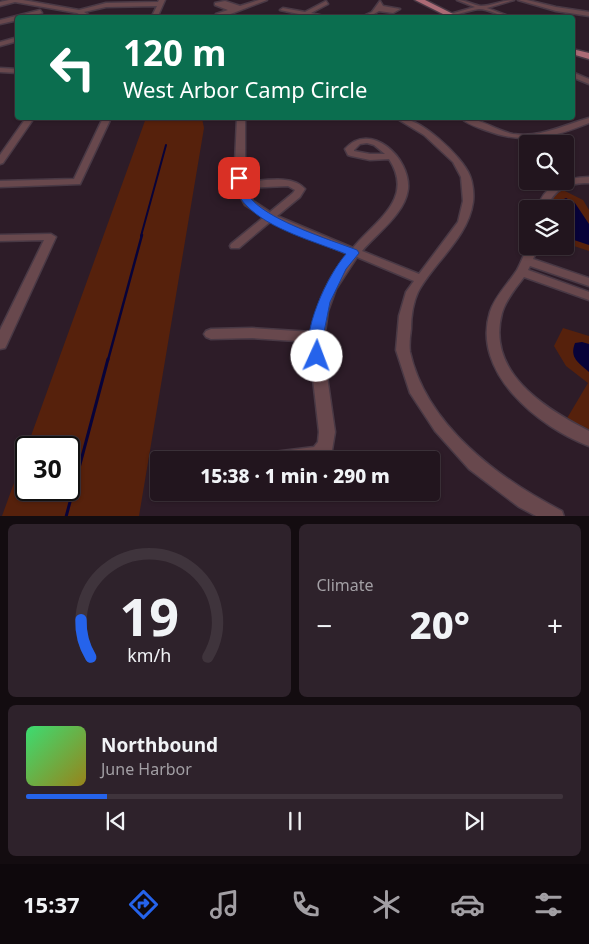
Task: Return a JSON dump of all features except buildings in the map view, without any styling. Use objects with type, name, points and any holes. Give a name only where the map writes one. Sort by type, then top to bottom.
[{"type":"main road","points":[[419,0],[450,15]]},
{"type":"main road","points":[[575,52],[589,56]]},
{"type":"street","points":[[0,4],[15,0],[79,12],[85,15]]},
{"type":"street","points":[[220,15],[264,0]]},
{"type":"street","points":[[366,15],[379,8],[377,0]]},
{"type":"street","points":[[460,0],[502,15]]},
{"type":"street","points":[[460,15],[511,0]]},
{"type":"street","points":[[521,0],[574,13],[589,14]]},
{"type":"street","points":[[79,12],[113,2],[161,2],[155,15]]},
{"type":"street","points":[[233,10],[217,4],[225,3],[240,8]]},
{"type":"street","points":[[308,13],[326,3]]},
{"type":"street","points":[[283,10],[317,15]]},
{"type":"street","points":[[29,15],[40,12]]},
{"type":"street","points":[[0,22],[15,19]]},
{"type":"street","points":[[0,70],[15,71]]},
{"type":"street","points":[[575,75],[589,82]]},
{"type":"street","points":[[0,161],[29,120]]},
{"type":"street","points":[[0,184],[77,182],[106,120]]},
{"type":"street","points":[[242,120],[239,185],[250,203],[270,218],[421,279]]},
{"type":"street","points":[[404,120],[428,133],[444,146],[456,161],[466,177],[468,201],[463,222],[412,292],[405,316],[404,350],[415,390],[440,426],[475,464],[525,501],[556,516]]},
{"type":"street","points":[[469,120],[492,131],[517,137],[548,136],[588,122]]},
{"type":"street","points":[[321,451],[326,445],[327,432],[317,356],[317,337],[324,302],[340,268],[393,209],[400,198],[403,189],[402,170],[392,156]]},
{"type":"street","points":[[545,200],[547,193],[556,186],[566,182],[589,180]]},
{"type":"street","points":[[235,246],[297,195],[300,189],[288,183],[239,185]]},
{"type":"street","points":[[0,238],[51,237],[0,344]]},
{"type":"street","points":[[530,255],[496,312],[492,331],[494,350],[504,374],[521,396],[546,415],[589,439]]},
{"type":"street","points":[[524,266],[589,282]]},
{"type":"street","points":[[524,266],[589,296]]},
{"type":"street","points":[[211,334],[252,333],[317,337]]},
{"type":"shaded area","points":[[145,120],[202,120],[204,128],[139,516],[2,516],[15,480],[15,501],[80,501],[80,436],[31,436]]},
{"type":"shaded area","points":[[563,190],[583,200],[589,210],[589,251],[574,246],[574,200],[552,200]]},
{"type":"shaded area","points":[[574,202],[589,224],[589,245],[574,240]]},
{"type":"shaded area","points":[[563,328],[589,336],[589,431],[566,420],[588,383],[566,366],[554,346]]},
{"type":"shaded area","points":[[575,343],[589,344],[589,372],[576,360],[573,353]]},
{"type":"waterway","points":[[141,236],[166,145]]},
{"type":"waterway","points":[[108,360],[142,235]]},
{"type":"waterway","points":[[66,516],[108,359]]},
{"type":"route","points":[[239,178],[242,194],[250,203],[270,218],[353,253],[340,268],[324,302],[319,320],[317,356]]}]
